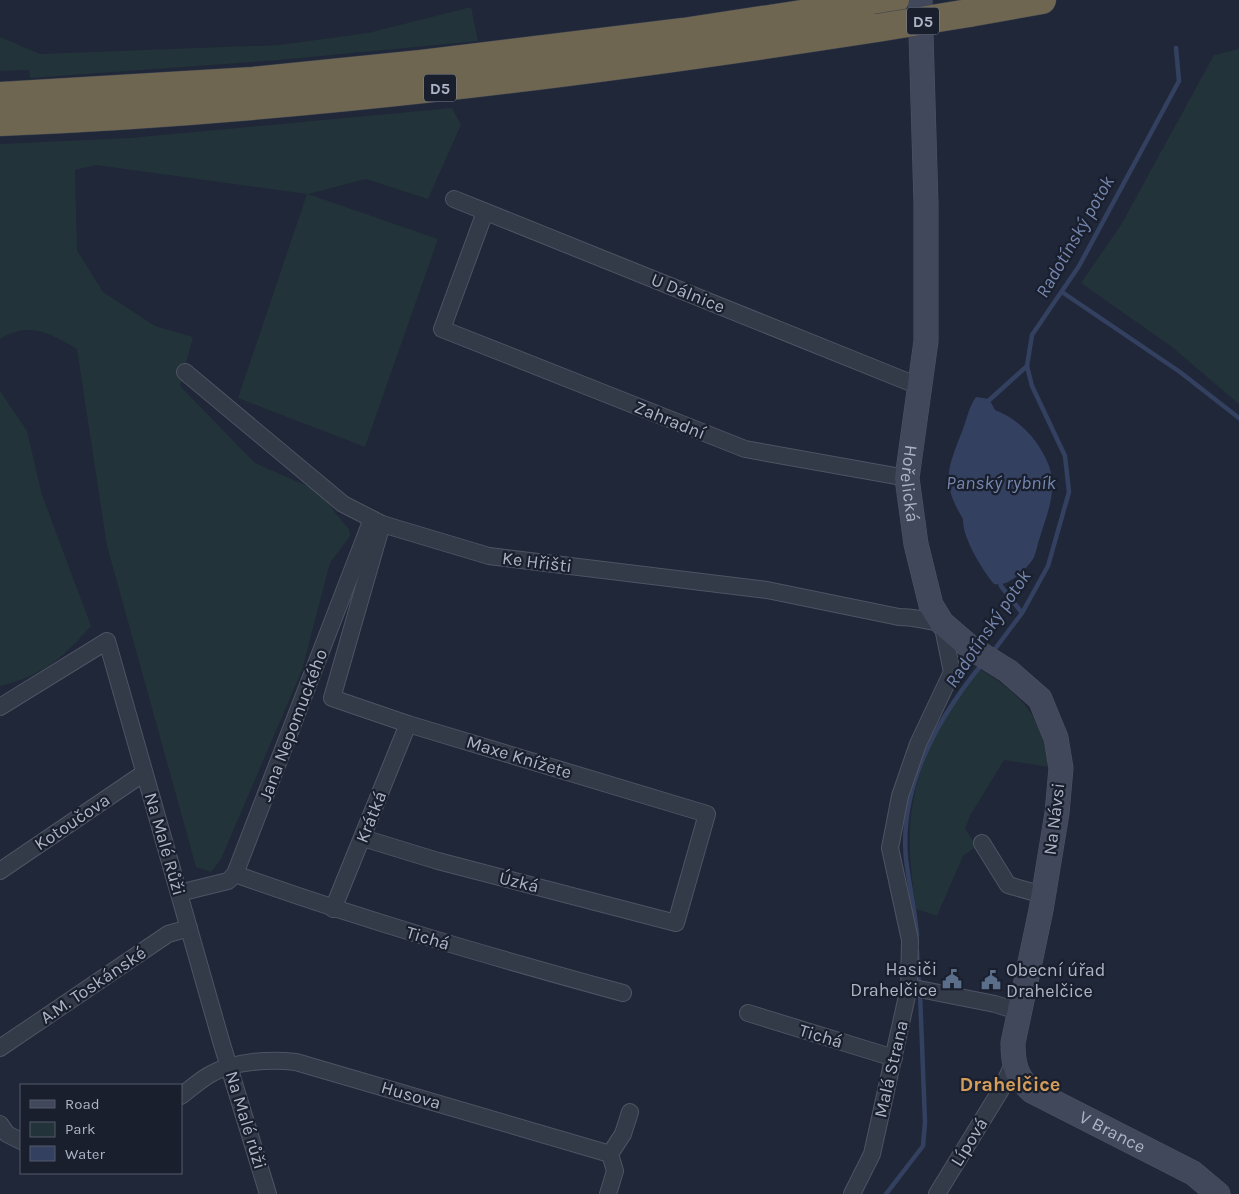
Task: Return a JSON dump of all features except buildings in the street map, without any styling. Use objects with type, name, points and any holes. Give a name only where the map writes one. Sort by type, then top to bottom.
[{"type":"highway","name":"D5","points":[[0,96],[253,81],[412,65],[882,10],[969,13],[1042,0]]},
{"type":"highway","name":"D5","points":[[0,122],[232,107],[489,83],[683,58],[882,10]]},
{"type":"main road","name":"Hořelická","points":[[920,0],[926,204],[926,341],[907,478],[916,544],[931,605],[942,623]]},
{"type":"main road","name":"Na Návsi","points":[[942,623],[971,648],[1008,671],[1040,699],[1056,738],[1061,768],[1057,813],[1043,895],[1021,1012],[1013,1043],[1014,1064]]},
{"type":"main road","name":"V Brance","points":[[1014,1064],[1023,1083],[1032,1091],[1193,1173],[1218,1194]]},
{"type":"street","name":"U Dálnice","points":[[454,199],[921,387]]},
{"type":"street","name":"Zahradní","points":[[485,212],[442,330],[745,449],[907,478]]},
{"type":"street","name":"Ke Hřišti","points":[[185,372],[343,504],[377,522],[489,556],[766,590],[899,617],[921,617],[928,621],[942,623]]},
{"type":"street","name":"Jana Nepomuckého","points":[[332,698],[377,522]]},
{"type":"street","name":"Jana Nepomuckého","points":[[236,874],[377,522]]},
{"type":"street","name":"Malá Strana","points":[[852,1194],[872,1154],[894,1058],[917,989],[910,940],[890,848],[900,796],[918,744],[952,672],[942,623]]},
{"type":"street","name":"Na Malé Růži","points":[[0,707],[107,641],[223,1047]]},
{"type":"street","name":"Maxe Knížete","points":[[332,698],[408,724],[707,814],[676,922]]},
{"type":"street","name":"Krátká","points":[[332,909],[363,838],[408,724]]},
{"type":"street","name":"Kotoučova","points":[[0,872],[144,773]]},
{"type":"street","name":"Úzká","points":[[363,838],[438,861],[676,922]]},
{"type":"street","points":[[982,843],[1008,885],[1043,895]]},
{"type":"street","points":[[178,893],[228,881],[236,874]]},
{"type":"street","name":"Tichá","points":[[236,874],[332,909],[444,944],[622,993]]},
{"type":"street","name":"A.M. Toskánské","points":[[0,1048],[168,934],[188,928]]},
{"type":"street","points":[[917,989],[995,1004],[1021,1012]]},
{"type":"street","name":"Tichá","points":[[748,1013],[894,1058]]},
{"type":"street","name":"Na Malé růži","points":[[223,1047],[268,1194]]},
{"type":"street","name":"Husova","points":[[182,1095],[210,1074],[230,1068],[271,1059],[296,1062],[610,1154]]},
{"type":"street","name":"Lípová","points":[[937,1194],[1002,1088],[1014,1064]]},
{"type":"street","points":[[608,1194],[615,1171],[610,1154],[623,1134],[630,1112]]},
{"type":"street","points":[[0,1124],[6,1134],[20,1141]]},
{"type":"green space","points":[[471,7],[478,41],[279,60],[30,78],[29,70],[0,71],[0,37],[40,54],[279,45],[368,33]]},
{"type":"green space","points":[[1239,49],[1239,404],[1172,347],[1081,283],[1121,225],[1214,55]]},
{"type":"green space","points":[[452,108],[461,125],[428,199],[366,179],[308,194],[438,239],[365,447],[238,398],[307,194],[96,165],[75,170],[77,250],[103,292],[155,326],[193,337],[180,386],[255,463],[323,493],[336,514],[349,529],[350,536],[330,563],[302,670],[221,859],[211,872],[196,867],[107,546],[77,349],[39,331],[21,331],[0,339],[0,144],[130,138]]},
{"type":"green space","points":[[0,391],[27,431],[42,495],[91,626],[51,664],[28,677],[0,686]]},
{"type":"green space","points":[[980,669],[1019,698],[1028,709],[1041,734],[1049,767],[1004,760],[970,816],[965,829],[977,846],[963,856],[937,916],[916,909],[910,840],[914,798],[926,755],[941,724]]},
{"type":"water","name":"Panský rybník","points":[[976,397],[989,399],[995,410],[1013,419],[1028,432],[1045,457],[1051,475],[1052,494],[1050,504],[1034,557],[1030,564],[1016,577],[999,584],[994,584],[969,544],[963,519],[951,494],[949,484],[950,465],[953,454]]},
{"type":"waterway","name":"Radotínský potok","points":[[992,653],[1022,613],[1048,566],[1069,492],[1065,456],[1032,386],[1027,366],[1032,335],[1079,266],[1179,81],[1176,48]]},
{"type":"waterway","points":[[1062,292],[1180,372],[1239,418]]},
{"type":"waterway","points":[[986,403],[1027,366]]},
{"type":"waterway","points":[[1000,581],[1001,586],[1022,613]]},
{"type":"waterway","name":"Radotínský potok","points":[[917,935],[906,859],[905,832],[909,805],[915,780],[936,731],[950,707],[982,664]]},
{"type":"waterway","name":"Radotínský potok","points":[[917,951],[919,985]]},
{"type":"waterway","name":"Radotínský potok","points":[[886,1194],[923,1146],[925,1122],[920,993]]},
{"type":"place","name":"Hasiči Drahelčice","points":[[952,979]]},
{"type":"place","name":"Obecní úřad Drahelčice","points":[[991,980]]},
{"type":"district","name":"Drahelčice","points":[[1010,1084]]}]
